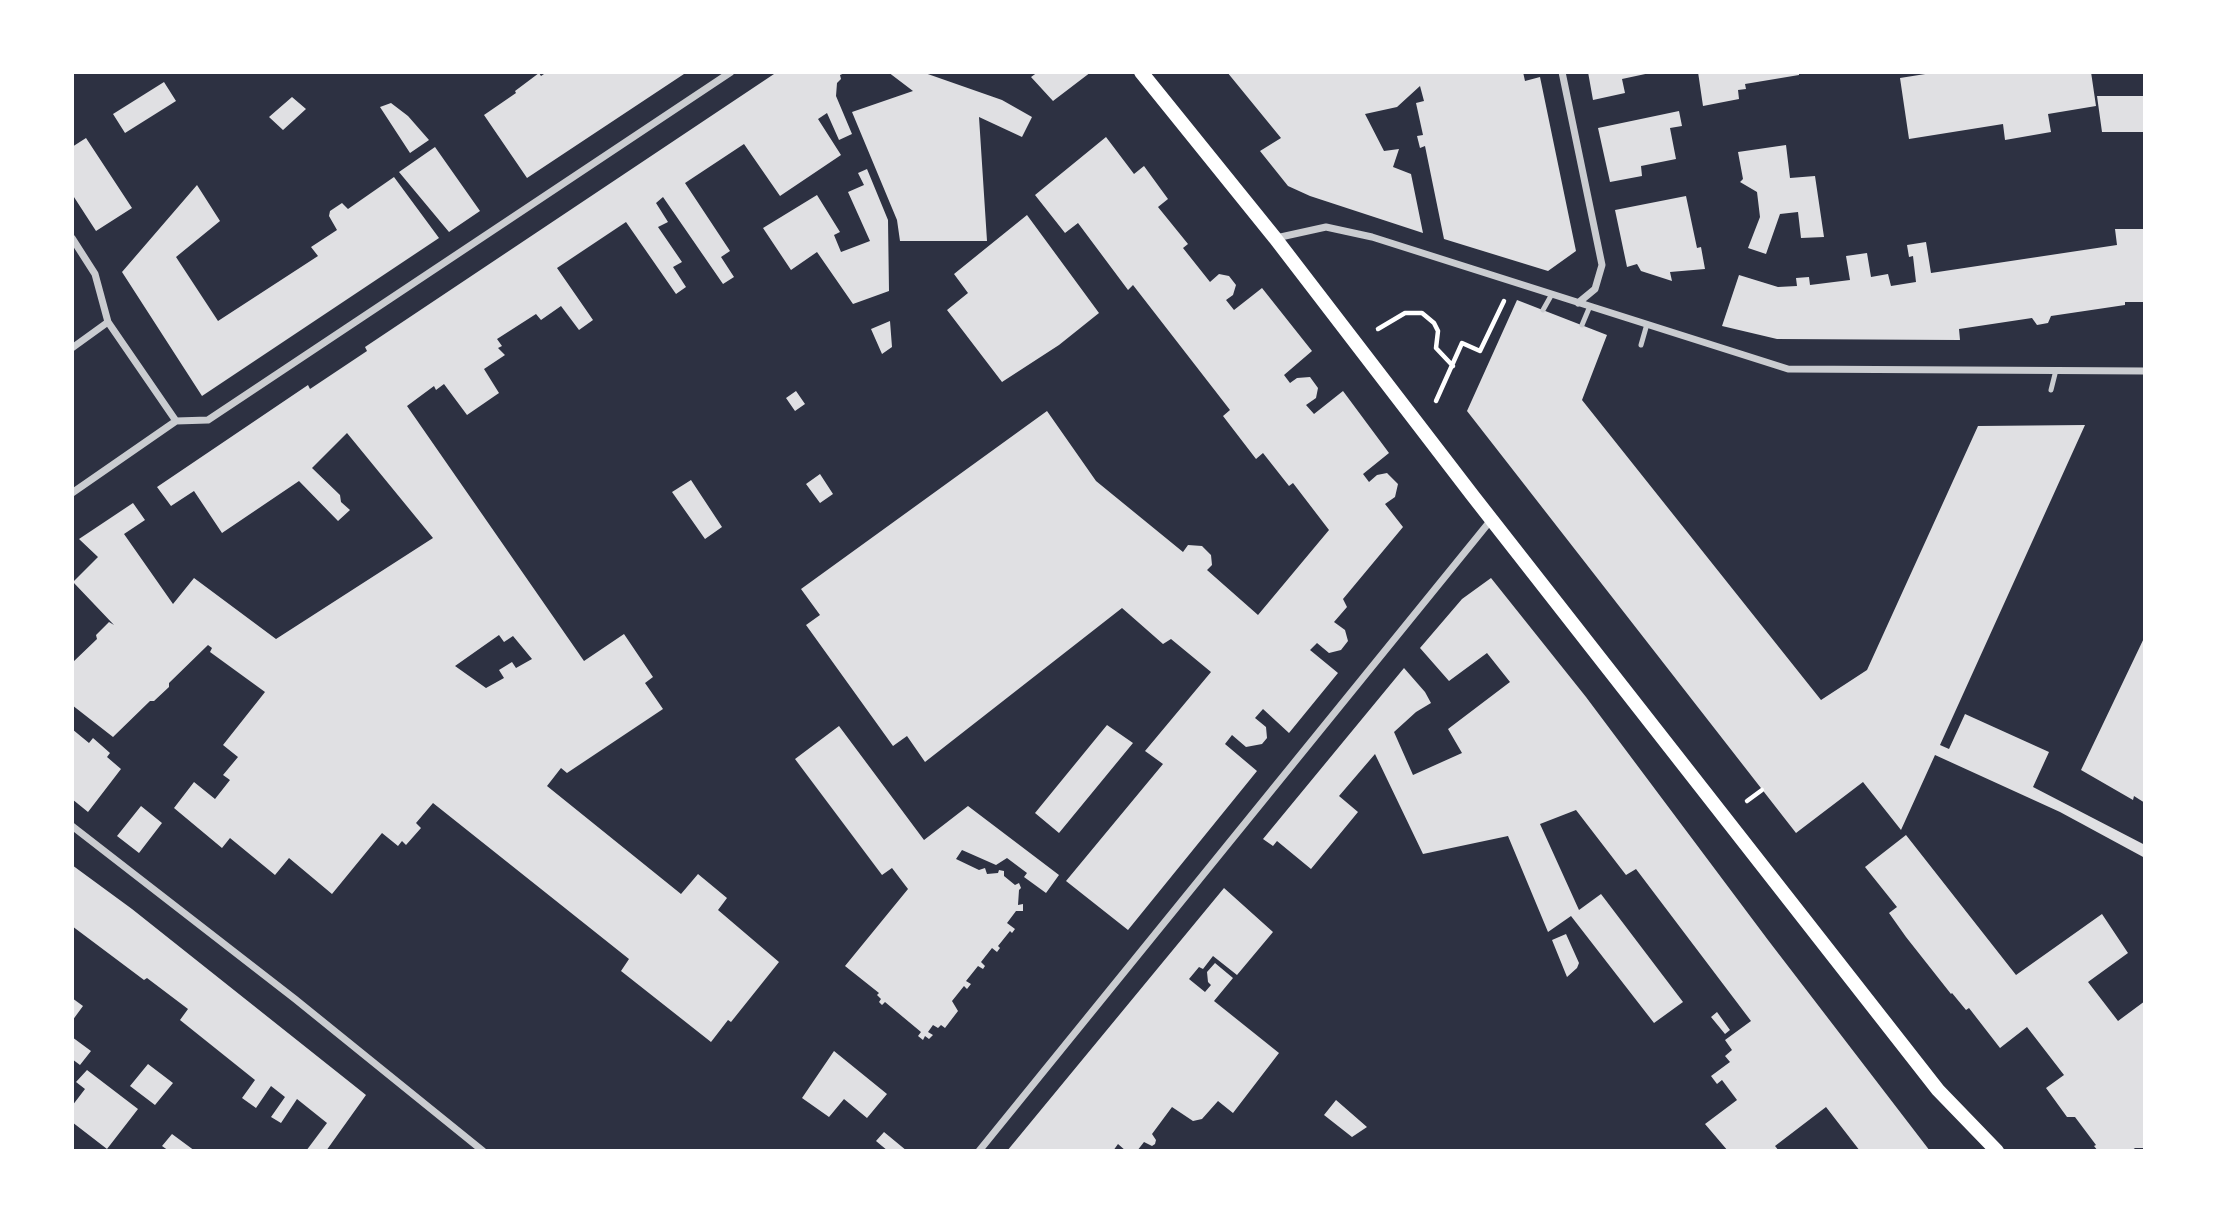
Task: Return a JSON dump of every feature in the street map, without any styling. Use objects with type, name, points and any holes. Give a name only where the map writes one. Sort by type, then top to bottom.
[{"type":"main road","points":[[1141,72],[1275,238],[1938,1090],[1997,1151]]},
{"type":"street","points":[[72,493],[176,421],[208,419],[731,72]]},
{"type":"street","points":[[1562,72],[1602,265],[1595,289],[1578,303]]},
{"type":"street","points":[[1275,238],[1325,227],[1372,237],[1788,369],[2145,370]]},
{"type":"street","points":[[72,239],[95,274],[108,322],[176,421]]},
{"type":"street","points":[[72,348],[108,322]]},
{"type":"street","points":[[979,1151],[1492,520]]},
{"type":"street","points":[[72,826],[295,999],[483,1151]]},
{"type":"lane","points":[[1544,310],[1552,294]]},
{"type":"lane","points":[[1582,325],[1590,306]]},
{"type":"lane","points":[[1640,345],[1647,324]]},
{"type":"lane","points":[[2051,390],[2056,370]]},
{"type":"path","points":[[1431,411],[1462,343],[1480,351],[1513,282]]},
{"type":"path","points":[[1372,334],[1405,313],[1422,313],[1434,323],[1438,331],[1436,348],[1452,366]]},
{"type":"building","points":[[547,72],[687,72],[527,178],[484,115],[539,73],[541,76]]},
{"type":"building","points":[[777,72],[847,72],[840,75],[836,96],[852,134],[839,140],[827,113],[818,119],[841,155],[780,196],[744,144],[685,183],[730,251],[721,257],[734,277],[723,284],[663,197],[656,203],[668,222],[658,227],[682,262],[673,267],[686,287],[676,294],[626,222],[557,268],[593,320],[579,330],[561,306],[541,320],[536,314],[497,339],[502,346],[498,348],[505,355],[484,369],[499,393],[467,415],[444,384],[436,390],[434,386],[407,406],[584,661],[624,634],[653,677],[645,683],[663,709],[567,773],[561,768],[547,786],[681,894],[698,874],[727,898],[718,910],[779,962],[731,1022],[728,1020],[711,1042],[621,971],[629,959],[433,803],[416,823],[421,828],[406,845],[402,841],[398,846],[382,833],[332,894],[289,858],[275,875],[230,838],[222,848],[174,808],[194,782],[215,799],[230,780],[223,775],[238,757],[223,745],[265,692],[210,652],[212,648],[208,645],[169,683],[169,687],[154,701],[150,701],[113,737],[72,705],[72,663],[97,639],[96,635],[109,622],[114,625],[73,582],[98,557],[79,539],[133,503],[145,520],[124,534],[173,604],[194,578],[276,639],[433,538],[347,433],[312,468],[340,495],[341,502],[350,510],[338,521],[299,481],[222,533],[194,491],[171,506],[157,487],[308,385],[310,389],[367,351],[365,347]],"holes":[[[499,635],[504,642],[513,636],[532,659],[516,668],[512,662],[499,670],[504,678],[486,688],[455,666]]]},
{"type":"building","points":[[888,72],[922,72],[1002,100],[1032,117],[1022,137],[979,117],[987,241],[900,241],[897,220],[852,112],[913,91]]},
{"type":"building","points":[[1038,72],[1091,72],[1053,101],[1031,77]]},
{"type":"building","points":[[1227,72],[1523,72],[1525,81],[1540,77],[1576,251],[1548,271],[1444,239],[1425,146],[1420,148],[1417,136],[1423,135],[1416,103],[1424,101],[1420,86],[1397,107],[1365,114],[1384,151],[1399,149],[1393,167],[1411,174],[1423,233],[1310,196],[1288,186],[1260,151],[1281,138]]},
{"type":"building","points":[[1588,72],[1650,73],[1622,79],[1625,93],[1593,100]]},
{"type":"building","points":[[1698,72],[1799,72],[1799,75],[1745,84],[1746,89],[1738,90],[1739,99],[1703,106]]},
{"type":"building","points":[[1938,72],[2091,72],[2096,106],[2048,114],[2051,132],[2005,140],[2003,124],[1909,139],[1900,78]]},
{"type":"building","points":[[164,82],[176,101],[125,133],[113,114]]},
{"type":"building","points":[[2097,96],[2145,96],[2145,132],[2102,132]]},
{"type":"building","points":[[292,97],[306,109],[283,130],[269,117]]},
{"type":"building","points":[[391,103],[408,116],[429,140],[410,153],[380,107]]},
{"type":"building","points":[[1679,111],[1682,126],[1670,128],[1676,159],[1641,166],[1642,176],[1610,182],[1598,128]]},
{"type":"building","points":[[1106,137],[1134,174],[1144,166],[1168,199],[1158,207],[1188,244],[1183,248],[1210,282],[1219,274],[1229,276],[1236,285],[1233,295],[1226,300],[1234,310],[1262,288],[1312,351],[1284,375],[1290,383],[1297,378],[1310,377],[1318,388],[1316,398],[1306,405],[1314,414],[1343,391],[1389,453],[1363,474],[1369,482],[1377,475],[1387,473],[1398,484],[1395,497],[1385,504],[1403,527],[1343,599],[1347,607],[1334,622],[1345,630],[1348,641],[1341,650],[1329,653],[1317,643],[1310,650],[1338,673],[1289,733],[1263,709],[1255,718],[1266,727],[1267,738],[1262,744],[1246,747],[1232,735],[1225,744],[1257,771],[1128,930],[1066,881],[1163,764],[1145,751],[1211,672],[1171,639],[1163,644],[1122,608],[925,762],[907,736],[893,746],[806,625],[820,615],[801,589],[1047,411],[1096,481],[1183,552],[1188,545],[1202,546],[1211,555],[1212,565],[1207,570],[1258,615],[1329,530],[1293,483],[1289,486],[1263,453],[1256,459],[1223,416],[1230,410],[1133,285],[1128,290],[1078,223],[1065,233],[1035,195]]},
{"type":"building","points":[[86,138],[132,208],[96,231],[72,194],[72,147]]},
{"type":"building","points":[[1786,145],[1790,178],[1815,176],[1824,237],[1801,238],[1798,212],[1780,214],[1766,254],[1748,248],[1760,217],[1757,192],[1740,182],[1743,179],[1738,152]]},
{"type":"building","points":[[435,147],[480,211],[449,232],[399,172]]},
{"type":"building","points":[[867,169],[888,220],[889,291],[853,304],[817,252],[791,270],[763,228],[817,195],[840,232],[834,235],[841,252],[870,241],[848,192],[864,185],[858,173]]},
{"type":"building","points":[[394,177],[439,238],[202,396],[122,272],[197,185],[220,221],[176,257],[218,321],[318,256],[311,247],[337,230],[329,216],[330,211],[342,203],[348,209]]},
{"type":"building","points":[[1686,196],[1697,248],[1701,247],[1705,269],[1670,272],[1672,281],[1641,271],[1637,264],[1627,267],[1615,210]]},
{"type":"building","points":[[1027,215],[1099,313],[1059,345],[1002,382],[947,310],[968,293],[954,274]]},
{"type":"building","points":[[2115,229],[2145,229],[2145,302],[2125,302],[2125,305],[2051,316],[2048,323],[2037,325],[2032,318],[1959,329],[1960,340],[1777,339],[1722,326],[1739,275],[1778,287],[1797,286],[1796,278],[1809,277],[1810,285],[1850,280],[1846,256],[1867,253],[1871,277],[1888,274],[1891,286],[1916,282],[1913,256],[1909,257],[1907,245],[1926,242],[1931,273],[2117,245]]},
{"type":"building","points":[[1517,300],[1607,335],[1582,400],[1821,700],[1867,670],[1978,426],[2085,425],[1940,745],[1949,749],[1965,714],[2049,752],[2033,787],[2145,845],[2145,858],[2060,812],[1935,755],[1901,830],[1863,782],[1796,833],[1467,411]]},
{"type":"building","points":[[890,321],[892,347],[882,354],[871,329]]},
{"type":"building","points":[[796,391],[805,404],[795,411],[786,398]]},
{"type":"building","points":[[820,474],[833,494],[820,503],[806,484]]},
{"type":"building","points":[[691,480],[722,527],[705,539],[672,492]]},
{"type":"building","points":[[1491,578],[1586,697],[1930,1151],[1860,1151],[1826,1107],[1775,1146],[1779,1151],[1728,1151],[1705,1124],[1737,1100],[1722,1080],[1717,1084],[1711,1076],[1730,1062],[1725,1056],[1732,1050],[1725,1040],[1751,1021],[1636,869],[1626,875],[1576,810],[1540,824],[1579,910],[1601,894],[1683,1002],[1654,1023],[1571,916],[1548,932],[1508,836],[1423,854],[1375,754],[1339,796],[1358,812],[1311,869],[1277,841],[1273,846],[1263,839],[1404,668],[1431,703],[1416,712],[1394,732],[1413,775],[1462,753],[1448,729],[1510,682],[1487,653],[1449,681],[1420,648],[1462,599]]},
{"type":"building","points":[[2145,636],[2145,803],[2134,796],[2133,800],[2081,770]]},
{"type":"building","points":[[1107,725],[1133,743],[1059,833],[1035,813]]},
{"type":"building","points":[[839,726],[924,840],[968,806],[1059,875],[1046,893],[1024,877],[1027,873],[1007,858],[996,865],[962,850],[956,859],[979,870],[985,868],[987,874],[1004,871],[1004,876],[1015,885],[1019,883],[1021,888],[1018,905],[1023,904],[1023,911],[1016,911],[1007,923],[1015,929],[1012,933],[1010,931],[998,946],[1000,948],[997,952],[992,948],[981,962],[985,966],[983,969],[978,966],[966,981],[971,984],[967,989],[964,986],[952,1001],[958,1011],[945,1028],[933,1025],[928,1032],[933,1035],[929,1039],[925,1036],[923,1040],[918,1036],[921,1032],[885,1002],[882,1005],[877,995],[879,993],[845,966],[908,889],[892,868],[882,875],[795,759]]},
{"type":"building","points":[[72,729],[89,743],[93,738],[110,753],[107,757],[121,769],[88,812],[72,799]]},
{"type":"building","points":[[141,806],[162,823],[139,853],[117,836]]},
{"type":"building","points":[[1906,835],[2016,975],[2102,914],[2128,953],[2088,982],[2118,1021],[2145,1001],[2145,1148],[2131,1151],[2098,1151],[2075,1117],[2067,1117],[2046,1088],[2064,1075],[2027,1027],[2000,1048],[1969,1008],[1966,1010],[1951,994],[1906,937],[1889,913],[1897,907],[1865,867]]},
{"type":"building","points":[[72,865],[132,909],[366,1095],[326,1151],[306,1151],[327,1123],[297,1099],[281,1123],[271,1117],[285,1097],[271,1086],[256,1108],[242,1098],[255,1080],[180,1020],[188,1009],[72,926]]},
{"type":"building","points":[[1224,888],[1273,932],[1237,975],[1213,956],[1203,969],[1199,967],[1189,979],[1205,992],[1211,985],[1207,972],[1215,963],[1233,978],[1214,1001],[1279,1053],[1233,1113],[1218,1101],[1202,1119],[1193,1121],[1172,1107],[1152,1134],[1156,1140],[1155,1144],[1152,1146],[1144,1142],[1137,1151],[1126,1151],[1118,1144],[1113,1151],[1007,1151]]},
{"type":"building","points":[[1566,934],[1579,963],[1567,977],[1552,940]]},
{"type":"building","points":[[72,998],[83,1006],[72,1021]]},
{"type":"building","points":[[1717,1012],[1730,1030],[1725,1034],[1711,1017]]},
{"type":"building","points":[[72,1037],[91,1051],[80,1065],[72,1059]]},
{"type":"building","points":[[834,1051],[887,1094],[867,1118],[844,1099],[829,1117],[802,1098]]},
{"type":"building","points":[[148,1064],[173,1083],[155,1105],[130,1086]]},
{"type":"building","points":[[87,1070],[138,1109],[107,1149],[72,1122],[72,1106],[85,1089],[76,1082]]},
{"type":"building","points":[[1336,1100],[1367,1127],[1352,1137],[1324,1115]]},
{"type":"building","points":[[884,1132],[907,1151],[888,1151],[876,1141]]},
{"type":"building","points":[[172,1134],[195,1151],[169,1151],[162,1146]]}]
